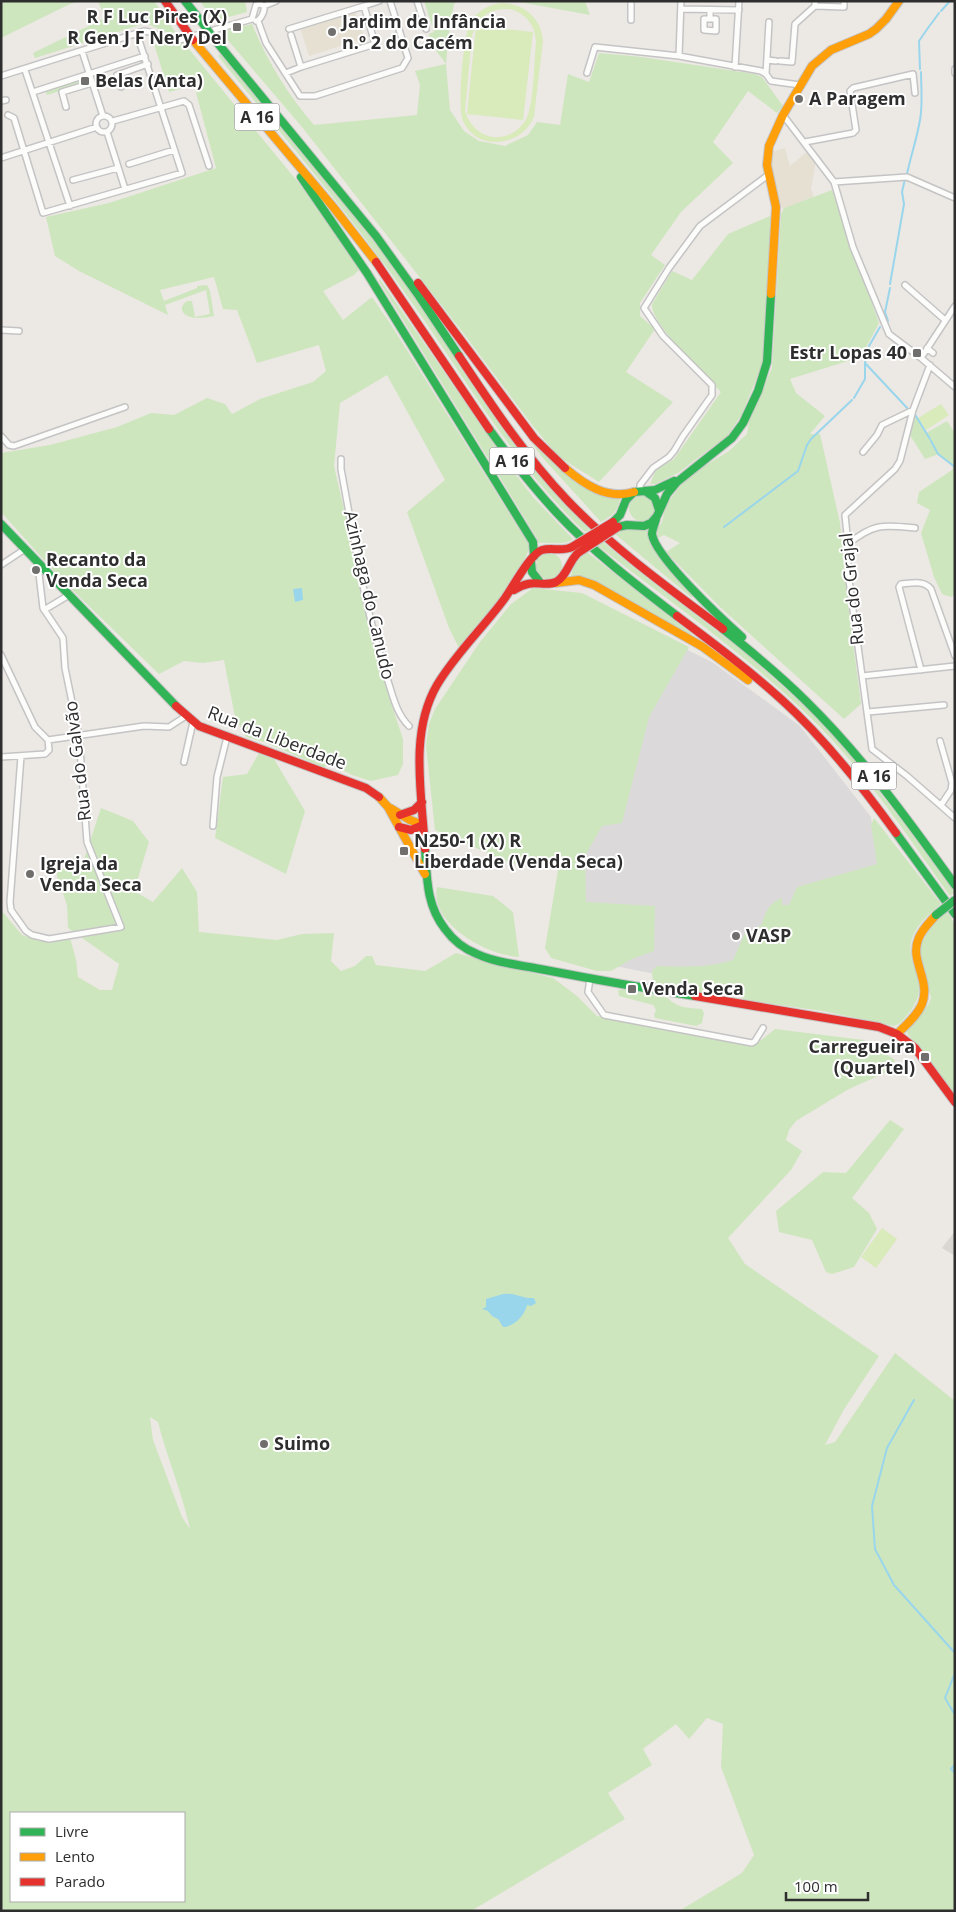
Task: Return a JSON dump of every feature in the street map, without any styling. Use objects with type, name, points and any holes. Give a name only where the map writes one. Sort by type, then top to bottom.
[{"type":"main road","name":"A 16","points":[[165,1],[193,40],[324,196],[377,264],[496,440],[556,513],[607,561],[738,662],[800,717],[841,761],[875,803],[955,914]]},
{"type":"main road","name":"A 16","points":[[185,1],[377,237],[420,296],[510,431],[553,485],[586,520],[620,551],[781,677]]},
{"type":"main road","points":[[190,1],[203,24]]},
{"type":"main road","points":[[899,1],[876,29],[824,54],[812,66],[783,115],[769,146],[767,155],[768,175],[776,207],[776,224],[767,362],[764,377],[742,425],[734,437],[685,476],[667,494],[657,516],[647,525],[616,525],[575,550],[542,550],[533,558],[505,598],[448,669],[429,701],[423,716],[420,733],[422,802],[426,878],[428,896],[432,908],[444,928],[459,944],[478,955],[590,979],[879,1027],[898,1034],[918,1053],[955,1102]]},
{"type":"main road","name":"A 16","points":[[283,149],[367,273],[533,542],[533,558]]},
{"type":"main road","name":"A 16","points":[[377,237],[401,260],[548,454],[569,471],[600,491],[612,495],[640,491]]},
{"type":"main road","points":[[616,525],[626,500],[640,491],[661,488],[685,476]]},
{"type":"main road","points":[[640,491],[655,497],[658,502],[657,516]]},
{"type":"main road","points":[[624,506],[626,518],[635,525]]},
{"type":"main road","name":"A 16","points":[[657,516],[652,533],[656,545],[700,598],[724,622],[757,650],[781,677],[820,714],[866,766],[955,885]]},
{"type":"main road","name":"Rua da Liberdade","points":[[1,524],[193,722],[227,737],[361,786],[378,796],[388,807],[426,878]]},
{"type":"main road","points":[[554,549],[563,556],[566,567]]},
{"type":"main road","points":[[505,598],[526,583],[555,583],[563,576],[575,550]]},
{"type":"main road","points":[[533,558],[532,572],[539,582]]},
{"type":"main road","name":"A 16","points":[[555,583],[579,580],[594,585],[703,647],[800,717]]},
{"type":"main road","points":[[400,815],[414,810],[422,802]]},
{"type":"main road","points":[[388,807],[400,815],[424,825]]},
{"type":"main road","points":[[399,827],[406,831],[411,831],[424,825]]},
{"type":"main road","points":[[898,1034],[920,1007],[923,1000],[925,988],[916,944],[923,928],[955,900]]},
{"type":"street","points":[[252,1],[255,8]]},
{"type":"street","points":[[252,19],[258,4],[264,6],[276,1]]},
{"type":"street","points":[[289,28],[379,1]]},
{"type":"street","points":[[264,6],[258,21],[266,43],[300,96],[315,96],[402,68],[408,58],[390,1]]},
{"type":"street","points":[[417,1],[426,29]]},
{"type":"street","points":[[631,20],[632,1]]},
{"type":"street","points":[[679,56],[681,1]]},
{"type":"street","points":[[735,66],[739,1]]},
{"type":"street","points":[[767,60],[792,62],[794,24],[815,3],[844,4]]},
{"type":"street","points":[[286,73],[375,44],[364,6]]},
{"type":"street","points":[[681,9],[739,10]]},
{"type":"street","points":[[710,10],[710,19]]},
{"type":"street","points":[[1,76],[137,34],[148,32],[168,41],[176,41],[252,19],[258,21]]},
{"type":"street","points":[[769,22],[766,74],[771,82],[774,83],[800,85]]},
{"type":"street","points":[[8,115],[14,118],[43,213],[182,173],[137,34]]},
{"type":"street","points":[[291,35],[301,67]]},
{"type":"street","points":[[588,73],[595,47],[679,56],[735,66],[766,74]]},
{"type":"street","points":[[82,51],[103,116]]},
{"type":"street","points":[[33,92],[145,56]]},
{"type":"street","points":[[121,86],[117,75],[148,64]]},
{"type":"street","points":[[25,70],[70,206]]},
{"type":"street","points":[[805,142],[854,133],[856,130],[850,92],[853,88],[913,74],[915,93]]},
{"type":"street","points":[[66,107],[62,92],[92,83]]},
{"type":"street","points":[[112,121],[184,101],[189,105],[209,166]]},
{"type":"street","points":[[783,115],[834,182],[853,247],[889,334],[955,386]]},
{"type":"street","points":[[103,116],[109,117],[112,121],[112,128],[107,132],[101,132],[97,127],[97,119],[103,116]]},
{"type":"street","points":[[1,158],[97,127]]},
{"type":"street","points":[[107,132],[125,189]]},
{"type":"street","points":[[129,164],[174,150]]},
{"type":"street","points":[[73,180],[118,168]]},
{"type":"street","points":[[640,491],[640,485],[653,468],[672,454],[712,395],[712,386],[663,336],[644,308],[669,268],[700,226],[768,175]]},
{"type":"street","points":[[834,182],[907,177],[955,198]]},
{"type":"street","points":[[905,285],[945,320]]},
{"type":"street","points":[[921,358],[955,306]]},
{"type":"street","points":[[1,330],[19,331]]},
{"type":"street","points":[[927,348],[933,353]]},
{"type":"street","name":"Rua do Grajal","points":[[930,365],[912,410],[900,461],[895,470],[845,515],[848,573],[872,749],[941,806]]},
{"type":"street","points":[[1,436],[9,445],[14,446],[125,407]]},
{"type":"street","points":[[863,452],[877,435],[882,425],[912,410]]},
{"type":"street","name":"Azinhaga do Canudo","points":[[341,459],[361,578],[378,652],[400,717],[409,726]]},
{"type":"street","points":[[879,484],[882,492]]},
{"type":"street","points":[[848,544],[874,528],[888,526],[915,528]]},
{"type":"street","points":[[1,565],[25,549]]},
{"type":"street","name":"Rua do Galvão","points":[[22,756],[10,902],[11,910],[26,931],[32,935],[49,939],[121,927],[87,842],[79,736],[65,668],[63,638],[44,610],[39,574],[42,567]]},
{"type":"street","points":[[921,670],[899,587],[901,584],[921,583],[928,585],[955,656]]},
{"type":"street","points":[[44,610],[69,594]]},
{"type":"street","points":[[1,655],[35,728],[48,740],[49,750],[45,754],[1,758]]},
{"type":"street","points":[[862,676],[955,666]]},
{"type":"street","points":[[868,712],[944,705]]},
{"type":"street","points":[[48,740],[144,726],[169,727],[186,716]]},
{"type":"street","points":[[184,762],[193,722]]},
{"type":"street","points":[[213,826],[217,777],[227,737]]},
{"type":"street","points":[[940,741],[952,783],[951,790],[941,806],[955,818]]},
{"type":"street","points":[[590,979],[588,992],[604,1015],[752,1043],[762,1028]]},
{"type":"shaded area","name":"Jardim de Infância n.º 2 do Cacém","points":[[355,10],[363,34],[361,35],[362,39],[309,56],[300,28]]},
{"type":"shaded area","points":[[785,148],[790,166],[808,151],[816,161],[811,189],[814,197],[782,209],[773,175],[771,156],[772,152]]},
{"type":"shaded area","points":[[673,643],[712,662],[800,726],[871,817],[877,864],[775,957],[675,978],[610,965],[564,915],[585,784]]},
{"type":"shaded area","points":[[955,1231],[955,1256],[942,1248]]},
{"type":"green space","points":[[1,1],[79,1],[1,38]]},
{"type":"green space","points":[[98,1],[154,1],[176,33],[172,35],[146,23],[35,58],[33,53],[105,18]]},
{"type":"green space","points":[[200,1],[245,1],[247,12],[214,21]]},
{"type":"green space","points":[[424,1],[458,1],[454,4],[446,64],[432,45],[429,34],[434,32]]},
{"type":"green space","points":[[514,1],[585,1],[590,15]]},
{"type":"green space","points":[[496,4],[517,6],[530,13],[539,25],[543,41],[534,116],[529,126],[521,134],[500,142],[479,138],[470,131],[463,121],[461,113],[463,57],[467,31],[470,23],[479,12]],"holes":[[[499,9],[509,9],[525,17],[534,30],[536,42],[530,108],[521,126],[506,136],[494,137],[480,132],[471,123],[465,111],[472,35],[479,21],[490,12]]]},
{"type":"green space","points":[[252,24],[264,51],[279,77],[295,102],[314,125],[417,115],[420,85],[415,71],[446,64],[450,110],[464,131],[479,141],[505,146],[528,135],[537,122],[560,125],[568,74],[589,82],[599,53],[642,57],[755,74],[762,77],[783,106],[777,113],[748,91],[713,142],[733,163],[681,212],[651,255],[665,265],[640,303],[640,316],[655,329],[626,372],[673,402],[599,482],[559,457],[302,127],[221,32]]},
{"type":"green space","points":[[476,26],[533,32],[523,120],[467,114]]},
{"type":"green space","points":[[184,43],[320,209],[361,268],[354,275],[323,291],[343,320],[372,297],[529,545],[527,555],[511,582],[460,650],[449,628],[407,512],[445,480],[387,375],[340,403],[334,466],[370,622],[389,697],[403,739],[403,764],[398,775],[371,781],[352,775],[327,762],[325,768],[264,742],[246,737],[235,717],[224,660],[203,663],[184,661],[159,674],[61,579],[1,512],[1,453],[50,445],[117,427],[151,413],[174,415],[207,398],[225,404],[232,414],[260,399],[313,382],[326,371],[319,345],[257,363],[237,310],[223,309],[214,277],[160,290],[164,301],[197,288],[197,286],[207,285],[210,291],[214,316],[193,318],[183,313],[182,310],[187,301],[192,301],[195,317],[210,314],[206,290],[165,305],[168,315],[79,271],[55,256],[46,217],[109,203],[216,168],[194,85],[169,92],[154,44]]},
{"type":"green space","points":[[220,54],[347,205],[411,290],[490,407],[591,529],[585,532],[559,506],[513,450],[387,268],[218,56]]},
{"type":"green space","points":[[80,79],[82,84],[47,95],[45,90]]},
{"type":"green space","points":[[832,190],[879,323],[861,357],[790,379],[796,393],[825,416],[810,434],[820,434],[840,523],[861,704],[844,719],[720,607],[666,552],[680,543],[664,535],[658,538],[657,529],[662,522],[666,505],[684,481],[729,451],[747,434],[749,421],[772,368],[781,214],[784,208]]},
{"type":"green space","points":[[770,216],[772,221],[764,360],[742,414],[728,435],[678,473],[655,484],[650,484],[656,470],[674,459],[721,392],[669,336],[654,313],[652,304],[672,271],[692,280],[728,234]]},
{"type":"green space","points":[[379,278],[510,467],[533,497],[573,539],[560,543],[538,543],[537,538],[379,281]]},
{"type":"green space","points":[[485,378],[553,462],[620,498],[618,506],[612,515],[601,522],[542,457]]},
{"type":"green space","points":[[941,404],[949,415],[926,430],[918,418]]},
{"type":"green space","points":[[914,414],[926,433],[947,421],[955,433],[955,594],[951,597],[942,594],[934,577],[921,533],[930,510],[917,503],[919,492],[952,470],[953,467],[939,454],[925,459],[908,432]]},
{"type":"green space","points":[[642,495],[651,499],[655,508],[651,517],[642,521],[633,517],[629,508],[633,499]]},
{"type":"green space","points":[[630,527],[639,530],[648,529],[649,540],[693,594],[692,598],[615,534]]},
{"type":"green space","points":[[603,542],[747,654],[820,720],[840,741],[955,892],[950,896],[869,784],[815,722],[737,652],[597,545]]},
{"type":"green space","points":[[587,552],[693,636],[571,576],[575,561]]},
{"type":"green space","points":[[549,553],[558,557],[562,566],[558,575],[549,579],[540,575],[536,566],[540,557]]},
{"type":"green space","points":[[533,588],[582,593],[689,647],[649,717],[622,823],[602,826],[585,856],[586,902],[655,906],[654,951],[632,959],[611,971],[597,971],[551,958],[545,948],[558,870],[513,864],[435,830],[426,746],[429,724],[435,709],[480,642],[511,604]]},
{"type":"green space","points":[[259,753],[274,759],[305,811],[286,874],[215,838],[223,777],[247,774]]},
{"type":"green space","points":[[101,808],[133,821],[149,842],[134,891],[153,902],[182,868],[197,892],[199,932],[277,940],[302,934],[334,933],[331,961],[341,971],[355,966],[366,956],[372,956],[376,965],[425,971],[456,953],[553,978],[577,996],[597,1016],[755,1045],[775,1029],[864,1040],[895,1060],[891,1070],[847,1090],[796,1121],[789,1130],[786,1140],[802,1151],[791,1170],[728,1238],[745,1264],[879,1356],[843,1411],[825,1445],[835,1442],[895,1353],[955,1401],[955,1911],[679,1911],[742,1873],[754,1855],[721,1767],[723,1724],[707,1718],[689,1739],[676,1724],[643,1749],[652,1765],[608,1793],[625,1819],[471,1911],[1,1911],[1,910],[22,935],[39,941],[70,938],[76,959],[78,977],[100,990],[112,990],[119,964],[68,928],[67,905],[55,870],[82,866]],"holes":[[[150,1417],[158,1422],[183,1502],[190,1529],[182,1517],[153,1440]]]},
{"type":"green space","points":[[874,818],[941,904],[921,923],[913,936],[910,946],[911,956],[919,982],[919,992],[916,1002],[900,1023],[894,1026],[823,1011],[743,1000],[741,986],[720,984],[704,994],[653,986],[652,971],[657,966],[705,966],[733,960],[745,933],[754,930],[762,924],[765,915],[774,902],[782,898],[782,905],[789,905],[797,887],[877,864],[871,825]]},
{"type":"green space","points":[[437,887],[493,896],[513,912],[519,957],[492,951],[463,936],[442,913],[437,901]]},
{"type":"green space","points":[[947,912],[955,924],[955,1095],[907,1033],[907,1028],[928,1005],[931,998],[921,961],[920,940],[925,938],[928,929]]},
{"type":"green space","points":[[621,989],[668,998],[679,1006],[702,1009],[704,1013],[702,1023],[696,1026],[655,1018],[656,1010],[653,1005],[619,996],[618,991]]},
{"type":"green space","points":[[890,1120],[904,1129],[852,1198],[869,1213],[877,1229],[854,1267],[832,1274],[826,1272],[812,1240],[779,1232],[776,1211],[823,1172],[846,1173]]},
{"type":"green space","points":[[882,1228],[897,1239],[876,1268],[861,1257]]},
{"type":"water","points":[[302,588],[303,600],[295,602],[293,589]]},
{"type":"water","points":[[503,1294],[534,1298],[536,1303],[531,1306],[527,1305],[524,1313],[518,1320],[511,1325],[503,1327],[498,1319],[482,1309],[486,1307],[486,1299]]},
{"type":"waterway","points":[[941,11],[950,1]]},
{"type":"waterway","points":[[931,24],[939,13]]},
{"type":"waterway","points":[[920,69],[919,41],[930,25]]},
{"type":"waterway","points":[[907,174],[921,114],[921,72]]},
{"type":"waterway","points":[[890,284],[904,204],[902,192],[905,179]]},
{"type":"waterway","points":[[888,321],[885,312],[890,288]]},
{"type":"waterway","points":[[880,327],[869,346],[865,363],[909,410]]},
{"type":"waterway","points":[[854,398],[865,379],[865,364]]},
{"type":"waterway","points":[[724,527],[798,471],[811,439],[852,400]]},
{"type":"waterway","points":[[914,413],[930,439]]},
{"type":"waterway","points":[[931,441],[938,454],[955,467]]},
{"type":"waterway","points":[[914,1400],[887,1448],[872,1506],[875,1549],[894,1585],[955,1653]]},
{"type":"waterway","points":[[955,1673],[945,1698],[955,1715]]},
{"type":"waterway","points":[[955,1764],[951,1769],[955,1773]]},
{"type":"traffic: fast","points":[[185,1],[204,25]]},
{"type":"traffic: fast","points":[[204,25],[211,35]]},
{"type":"traffic: fast","points":[[211,35],[376,236],[459,356]]},
{"type":"traffic: fast","points":[[301,177],[367,273],[533,542],[534,556]]},
{"type":"traffic: fast","points":[[618,527],[627,525],[644,526],[651,523],[657,516],[667,494],[677,482],[732,438],[743,423],[758,391],[767,362],[771,294]]},
{"type":"traffic: fast","points":[[489,429],[547,502],[584,540],[614,567],[677,616]]},
{"type":"traffic: fast","points":[[613,522],[620,515],[626,500],[634,492],[655,490],[674,481]]},
{"type":"traffic: fast","points":[[645,491],[655,498],[659,510]]},
{"type":"traffic: fast","points":[[656,519],[652,534],[665,557],[691,588],[742,637]]},
{"type":"traffic: fast","points":[[1,524],[176,706]]},
{"type":"traffic: fast","points":[[531,562],[532,572],[539,581]]},
{"type":"traffic: fast","points":[[723,629],[786,682],[847,744],[903,813],[955,885]]},
{"type":"traffic: fast","points":[[896,833],[955,914]]},
{"type":"traffic: fast","points":[[425,849],[427,880],[434,910],[448,933],[468,950],[492,960],[695,996]]},
{"type":"traffic: fast","points":[[936,915],[955,900]]},
{"type":"traffic: slow","points":[[771,294],[776,207],[767,165],[769,146],[783,115],[812,66],[831,50],[869,34],[876,29],[899,1]]},
{"type":"traffic: slow","points":[[193,40],[334,208],[376,262]]},
{"type":"traffic: slow","points":[[565,468],[580,480],[597,489],[615,494],[634,492]]},
{"type":"traffic: slow","points":[[555,583],[579,580],[594,585],[703,647],[748,680]]},
{"type":"traffic: slow","points":[[379,797],[388,807],[425,874]]},
{"type":"traffic: slow","points":[[390,808],[410,820],[423,825]]},
{"type":"traffic: slow","points":[[897,1034],[914,1016],[922,1004],[924,987],[916,948],[921,933],[936,915]]},
{"type":"traffic: jam","points":[[165,1],[186,30]]},
{"type":"traffic: jam","points":[[186,30],[193,40]]},
{"type":"traffic: jam","points":[[376,262],[489,429]]},
{"type":"traffic: jam","points":[[418,283],[534,438],[565,468]]},
{"type":"traffic: jam","points":[[459,356],[524,449],[568,501],[624,552],[723,629]]},
{"type":"traffic: jam","points":[[572,547],[613,522]]},
{"type":"traffic: jam","points":[[578,553],[618,527]]},
{"type":"traffic: jam","points":[[425,849],[420,786],[420,744],[428,704],[437,685],[453,662],[505,598],[532,558],[542,550],[572,547]]},
{"type":"traffic: jam","points":[[514,590],[532,583],[551,584],[556,582],[563,576],[578,553]]},
{"type":"traffic: jam","points":[[677,616],[744,667],[798,715],[842,764],[896,833]]},
{"type":"traffic: jam","points":[[176,706],[199,726],[366,788],[379,797]]},
{"type":"traffic: jam","points":[[400,815],[414,810],[422,802]]},
{"type":"traffic: jam","points":[[399,827],[411,830],[423,825]]},
{"type":"traffic: jam","points":[[695,996],[879,1027],[897,1034],[915,1048],[955,1102]]},
{"type":"place","name":"R F Luc Pires (X) R Gen J F Nery Del","points":[[237,27]]},
{"type":"place","name":"Jardim de Infância n.º 2 do Cacém","points":[[332,32]]},
{"type":"place","name":"Belas (Anta)","points":[[85,81]]},
{"type":"place","name":"A Paragem","points":[[799,99]]},
{"type":"place","name":"Estr Lopas 40","points":[[917,353]]},
{"type":"place","name":"Recanto da Venda Seca","points":[[36,570]]},
{"type":"place","name":"N250-1 (X) R Liberdade (Venda Seca)","points":[[404,851]]},
{"type":"place","name":"Igreja da Venda Seca","points":[[30,874]]},
{"type":"place","name":"VASP","points":[[736,936]]},
{"type":"place","name":"Venda Seca","points":[[632,989]]},
{"type":"place","name":"Carregueira (Quartel)","points":[[925,1057]]},
{"type":"place","name":"Suimo","points":[[264,1444]]}]
